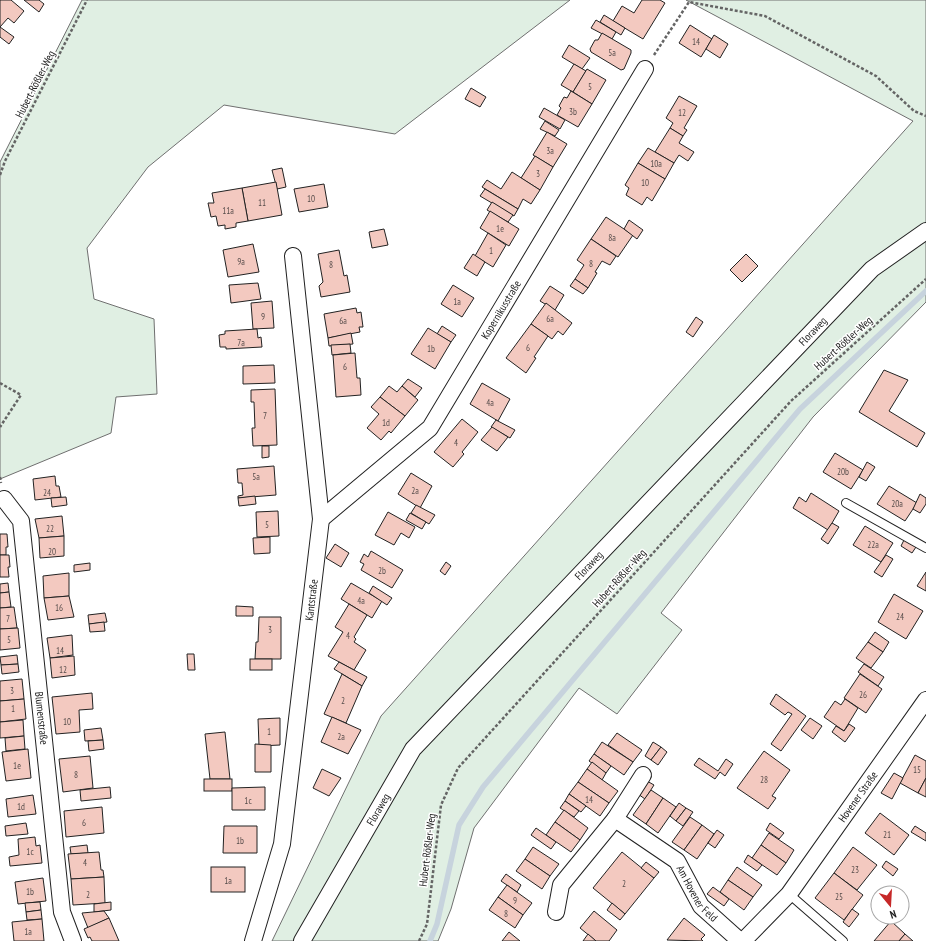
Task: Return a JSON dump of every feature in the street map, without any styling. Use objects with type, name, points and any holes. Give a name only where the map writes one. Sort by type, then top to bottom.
[{"type":"street","name":"Kopernikusstraße","points":[[321,519],[430,428],[645,69]]},
{"type":"street","name":"Floraweg","points":[[302,941],[413,749],[872,269],[926,232]]},
{"type":"street","name":"Kantstraße","points":[[253,941],[282,844],[321,519],[293,256]]},
{"type":"street","name":"Blumenstraße","points":[[4,499],[21,521],[62,912],[73,941]]},
{"type":"street","name":"Hovener Straße","points":[[742,941],[789,894],[925,705]]},
{"type":"street","points":[[556,912],[561,885],[614,819],[643,775]]},
{"type":"street","name":"Am Hovener Feld","points":[[614,819],[677,860],[701,906],[742,941]]},
{"type":"lane","points":[[846,503],[926,548]]},
{"type":"lane","points":[[789,894],[843,941]]},
{"type":"path","name":"Hubert-Rößler-Weg","points":[[0,175],[5,161],[87,0]]},
{"type":"path","points":[[645,69],[689,2],[765,16],[876,76],[914,111],[926,116]]},
{"type":"path","name":"Hubert-Rößler-Weg","points":[[419,941],[427,924],[441,805],[458,768],[791,401],[926,279]]},
{"type":"path","points":[[0,383],[21,395],[0,427]]},
{"type":"green space","points":[[82,0],[570,0],[395,134],[224,105],[148,167],[87,248],[94,299],[154,319],[157,394],[116,397],[111,433],[0,479],[0,162]]},
{"type":"green space","points":[[686,0],[926,0],[926,302],[813,417],[661,613],[682,630],[617,714],[579,688],[474,828],[451,909],[438,941],[272,941],[381,716],[913,121]]},
{"type":"building","points":[[0,0],[11,0],[24,11],[14,23],[8,18],[0,27]]},
{"type":"building","points":[[24,0],[39,0],[44,4],[39,12]]},
{"type":"building","points":[[642,0],[660,0],[665,3],[643,39],[613,21],[622,6],[634,13]]},
{"type":"building","points":[[604,15],[625,28],[621,35],[600,22]]},
{"type":"building","points":[[596,20],[616,32],[612,39],[591,28]]},
{"type":"building","points":[[690,25],[712,39],[701,57],[679,43]]},
{"type":"building","points":[[0,27],[14,37],[9,44],[0,37]]},
{"type":"building","points":[[602,33],[631,50],[624,69],[621,70],[591,52],[590,49],[595,40],[598,40]]},
{"type":"building","points":[[714,35],[728,44],[720,58],[706,49]]},
{"type":"building","points":[[569,45],[590,58],[582,69],[562,57]]},
{"type":"building","points":[[574,64],[586,71],[573,92],[561,85]]},
{"type":"building","points":[[587,69],[606,80],[592,104],[573,92]]},
{"type":"building","points":[[471,88],[486,97],[480,107],[465,99]]},
{"type":"building","points":[[571,91],[592,104],[578,127],[557,115],[561,108],[559,106],[564,97],[567,98]]},
{"type":"building","points":[[679,96],[697,106],[684,128],[687,130],[683,136],[670,128],[673,123],[666,118]]},
{"type":"building","points":[[544,108],[565,120],[560,129],[539,117]]},
{"type":"building","points":[[545,121],[559,130],[555,136],[540,129]]},
{"type":"building","points":[[670,128],[683,136],[679,143],[694,152],[688,161],[679,155],[674,163],[655,152]]},
{"type":"building","points":[[547,132],[567,144],[553,167],[533,155]]},
{"type":"building","points":[[648,148],[674,163],[665,179],[638,163]]},
{"type":"building","points":[[535,156],[553,167],[540,190],[521,178]]},
{"type":"building","points":[[638,163],[665,179],[652,201],[647,197],[642,205],[626,195],[629,188],[625,185]]},
{"type":"building","points":[[282,168],[286,187],[277,189],[272,170]]},
{"type":"building","points":[[512,172],[540,190],[531,204],[523,199],[518,209],[482,187],[487,180],[501,189]]},
{"type":"building","points":[[276,182],[282,215],[248,221],[242,188]]},
{"type":"building","points":[[324,184],[328,207],[299,212],[294,189]]},
{"type":"building","points":[[242,188],[248,221],[236,223],[236,227],[225,229],[225,225],[218,226],[216,216],[211,217],[208,203],[214,203],[212,193]]},
{"type":"building","points":[[485,189],[518,209],[514,216],[480,196]]},
{"type":"building","points":[[492,202],[513,215],[508,222],[487,210]]},
{"type":"building","points":[[490,211],[519,229],[509,246],[480,228]]},
{"type":"building","points":[[606,217],[633,235],[618,257],[591,239]]},
{"type":"building","points":[[629,220],[643,230],[637,239],[624,229]]},
{"type":"building","points":[[384,229],[388,245],[372,248],[369,232]]},
{"type":"building","points":[[488,233],[506,245],[493,267],[475,256]]},
{"type":"building","points":[[591,239],[616,256],[610,265],[602,261],[588,288],[575,279],[584,265],[577,260]]},
{"type":"building","points":[[253,244],[259,272],[228,277],[223,250]]},
{"type":"building","points":[[339,250],[344,276],[347,275],[350,292],[321,297],[319,286],[323,282],[318,254]]},
{"type":"building","points":[[473,254],[485,262],[477,276],[464,268]]},
{"type":"building","points":[[746,254],[758,266],[742,282],[730,270]]},
{"type":"building","points":[[575,279],[588,288],[583,294],[570,286]]},
{"type":"building","points":[[258,283],[261,299],[231,303],[229,285]]},
{"type":"building","points":[[453,285],[474,298],[462,317],[441,304]]},
{"type":"building","points":[[550,286],[564,295],[555,310],[540,301]]},
{"type":"building","points":[[272,301],[274,328],[253,329],[251,303]]},
{"type":"building","points":[[546,303],[572,323],[563,335],[558,331],[552,339],[531,324]]},
{"type":"building","points":[[356,308],[357,313],[361,312],[363,327],[359,327],[360,332],[328,338],[324,314]]},
{"type":"building","points":[[696,317],[703,322],[693,337],[686,332]]},
{"type":"building","points":[[531,324],[548,336],[534,357],[536,358],[526,373],[506,358]]},
{"type":"building","points":[[442,326],[456,335],[451,342],[437,334]]},
{"type":"building","points":[[428,328],[451,342],[435,369],[411,354]]},
{"type":"building","points":[[257,329],[258,338],[261,337],[262,347],[226,349],[226,347],[220,347],[219,335],[225,334],[225,331]]},
{"type":"building","points":[[351,333],[353,344],[329,346],[328,338]]},
{"type":"building","points":[[350,344],[351,353],[332,355],[331,345]]},
{"type":"building","points":[[355,353],[357,378],[360,378],[361,395],[336,397],[333,355]]},
{"type":"building","points":[[274,365],[275,383],[243,384],[243,366]]},
{"type":"building","points":[[884,370],[908,380],[889,411],[925,433],[917,447],[859,412]]},
{"type":"building","points":[[408,379],[422,388],[415,397],[402,386]]},
{"type":"building","points":[[482,383],[510,399],[498,421],[470,404]]},
{"type":"building","points":[[389,386],[397,392],[402,386],[418,400],[405,416],[380,397]]},
{"type":"building","points":[[275,389],[277,445],[253,446],[252,428],[255,428],[254,402],[251,402],[251,390]]},
{"type":"building","points":[[380,397],[405,416],[391,433],[389,431],[381,440],[367,428],[379,414],[371,407]]},
{"type":"building","points":[[462,419],[478,432],[462,452],[464,454],[453,467],[434,452]]},
{"type":"building","points":[[496,420],[515,430],[510,438],[491,427]]},
{"type":"building","points":[[492,427],[508,437],[497,451],[481,440]]},
{"type":"building","points":[[262,446],[269,446],[269,457],[262,458]]},
{"type":"building","points":[[835,453],[863,470],[851,489],[823,472]]},
{"type":"building","points":[[867,462],[875,467],[866,481],[859,477]]},
{"type":"building","points":[[274,466],[276,495],[238,498],[238,496],[243,495],[242,483],[238,483],[237,469]]},
{"type":"building","points":[[411,473],[432,486],[420,508],[398,494]]},
{"type":"building","points":[[55,476],[56,486],[59,486],[61,497],[35,500],[33,479]]},
{"type":"building","points":[[889,486],[917,503],[905,521],[877,504]]},
{"type":"building","points":[[811,493],[839,511],[828,530],[793,508],[799,497],[806,502]]},
{"type":"building","points":[[920,494],[926,498],[926,504],[920,513],[913,509]]},
{"type":"building","points":[[255,496],[256,504],[239,506],[238,498]]},
{"type":"building","points":[[66,497],[67,505],[52,507],[51,498]]},
{"type":"building","points":[[416,505],[435,515],[429,524],[411,513]]},
{"type":"building","points":[[278,511],[279,536],[257,537],[256,512]]},
{"type":"building","points":[[388,512],[415,527],[409,538],[401,533],[394,545],[375,535]]},
{"type":"building","points":[[410,513],[426,522],[422,529],[406,520]]},
{"type":"building","points":[[62,516],[64,536],[39,538],[35,519]]},
{"type":"building","points":[[832,523],[839,527],[828,544],[821,539]]},
{"type":"building","points":[[865,526],[893,543],[881,562],[853,545]]},
{"type":"building","points":[[0,534],[7,534],[8,547],[6,547],[6,555],[0,555]]},
{"type":"building","points":[[64,536],[64,556],[40,558],[39,538]]},
{"type":"building","points":[[270,537],[270,553],[254,554],[253,538]]},
{"type":"building","points":[[904,540],[916,547],[912,553],[901,546]]},
{"type":"building","points":[[335,544],[349,553],[341,567],[326,558]]},
{"type":"building","points":[[371,551],[403,570],[392,588],[361,570],[364,564],[360,562],[364,554],[368,557]]},
{"type":"building","points":[[0,555],[9,555],[9,577],[0,577]]},
{"type":"building","points":[[886,555],[893,559],[882,577],[874,572]]},
{"type":"building","points":[[446,562],[451,566],[445,575],[440,571]]},
{"type":"building","points":[[90,563],[90,570],[74,572],[74,565]]},
{"type":"building","points":[[926,572],[926,591],[917,586]]},
{"type":"building","points":[[69,573],[69,596],[44,598],[43,576]]},
{"type":"building","points":[[8,583],[9,592],[0,593],[0,584]]},
{"type":"building","points":[[351,583],[382,601],[372,618],[341,599]]},
{"type":"building","points":[[373,586],[392,598],[387,605],[369,593]]},
{"type":"building","points":[[9,592],[11,607],[0,608],[0,593]]},
{"type":"building","points":[[894,594],[923,611],[906,639],[878,622]]},
{"type":"building","points":[[69,596],[74,617],[48,620],[44,598]]},
{"type":"building","points":[[349,604],[367,615],[354,637],[356,639],[354,642],[366,650],[354,670],[328,656],[343,632],[335,627]]},
{"type":"building","points":[[236,606],[253,607],[253,616],[236,616]]},
{"type":"building","points":[[14,607],[17,628],[0,629],[0,608]]},
{"type":"building","points":[[105,613],[107,622],[89,624],[88,615]]},
{"type":"building","points":[[259,617],[281,617],[281,659],[255,659],[256,642],[258,642]]},
{"type":"building","points":[[104,622],[105,631],[90,632],[89,624]]},
{"type":"building","points":[[18,628],[20,648],[0,650],[0,629]]},
{"type":"building","points":[[875,632],[889,642],[883,652],[868,642]]},
{"type":"building","points":[[72,635],[73,655],[50,658],[47,638]]},
{"type":"building","points":[[868,642],[883,652],[871,668],[856,658]]},
{"type":"building","points":[[187,654],[194,654],[195,670],[188,670]]},
{"type":"building","points":[[17,655],[18,664],[1,665],[0,657]]},
{"type":"building","points":[[74,656],[75,675],[52,678],[50,658]]},
{"type":"building","points":[[250,659],[272,659],[272,670],[250,670]]},
{"type":"building","points":[[339,662],[367,677],[362,686],[334,669]]},
{"type":"building","points":[[18,664],[19,672],[2,674],[1,665]]},
{"type":"building","points":[[864,664],[884,677],[878,686],[858,672]]},
{"type":"building","points":[[342,674],[362,686],[346,723],[324,714]]},
{"type":"building","points":[[860,674],[882,689],[866,713],[844,698]]},
{"type":"building","points":[[22,679],[24,699],[0,701],[0,681]]},
{"type":"building","points":[[92,693],[93,709],[79,710],[80,732],[56,734],[52,697]]},
{"type":"building","points":[[776,694],[806,716],[781,751],[771,744],[792,714],[788,712],[785,715],[770,704]]},
{"type":"building","points":[[24,699],[26,719],[0,722],[0,701]]},
{"type":"building","points":[[845,699],[858,708],[844,731],[824,717],[835,701],[841,705]]},
{"type":"building","points":[[332,717],[361,730],[348,754],[321,742]]},
{"type":"building","points":[[280,718],[280,745],[259,746],[258,719]]},
{"type":"building","points":[[810,718],[822,726],[813,739],[801,730]]},
{"type":"building","points":[[23,720],[24,736],[0,738],[0,722]]},
{"type":"building","points":[[849,724],[855,728],[845,742],[832,732],[836,726],[844,731]]},
{"type":"building","points":[[101,728],[103,740],[85,741],[84,730]]},
{"type":"building","points":[[225,732],[230,779],[210,779],[205,734]]},
{"type":"building","points":[[617,733],[642,750],[633,762],[608,745]]},
{"type":"building","points":[[24,736],[25,749],[6,751],[5,738]]},
{"type":"building","points":[[103,740],[104,749],[89,751],[88,741]]},
{"type":"building","points":[[602,742],[633,762],[624,775],[594,754]]},
{"type":"building","points":[[653,742],[661,747],[651,760],[645,756]]},
{"type":"building","points":[[255,744],[271,745],[271,772],[255,772]]},
{"type":"building","points":[[661,747],[667,752],[658,765],[651,760]]},
{"type":"building","points":[[28,749],[31,778],[6,781],[2,752]]},
{"type":"building","points":[[764,751],[790,770],[772,796],[776,798],[768,809],[737,788]]},
{"type":"building","points":[[594,754],[611,766],[606,773],[589,761]]},
{"type":"building","points":[[915,755],[926,761],[926,778],[918,793],[900,783]]},
{"type":"building","points":[[90,756],[93,788],[63,792],[59,759]]},
{"type":"building","points":[[699,758],[718,771],[726,759],[733,764],[725,776],[720,772],[715,779],[694,765]]},
{"type":"building","points":[[592,762],[606,773],[602,780],[587,769]]},
{"type":"building","points":[[322,769],[341,778],[329,796],[313,788]]},
{"type":"building","points":[[587,769],[618,791],[609,803],[578,782]]},
{"type":"building","points":[[894,773],[903,778],[892,799],[881,793]]},
{"type":"building","points":[[926,778],[926,797],[918,793]]},
{"type":"building","points":[[204,779],[232,779],[232,791],[204,791]]},
{"type":"building","points":[[647,781],[654,785],[645,799],[638,794]]},
{"type":"building","points":[[578,782],[609,803],[600,816],[569,794]]},
{"type":"building","points":[[110,787],[111,798],[81,801],[80,790]]},
{"type":"building","points":[[265,787],[265,810],[232,810],[232,788]]},
{"type":"building","points":[[651,790],[663,798],[646,824],[633,815]]},
{"type":"building","points":[[569,794],[586,806],[581,812],[565,801]]},
{"type":"building","points":[[33,795],[36,814],[8,817],[6,799]]},
{"type":"building","points":[[663,798],[676,807],[658,833],[646,824]]},
{"type":"building","points":[[565,801],[579,811],[574,817],[560,808]]},
{"type":"building","points":[[679,803],[686,808],[676,821],[670,816]]},
{"type":"building","points":[[102,807],[104,833],[66,837],[64,811]]},
{"type":"building","points":[[686,808],[693,812],[683,826],[676,821]]},
{"type":"building","points":[[564,810],[588,828],[580,840],[555,822]]},
{"type":"building","points":[[880,813],[909,835],[894,855],[865,833]]},
{"type":"building","points":[[690,817],[702,825],[684,850],[672,842]]},
{"type":"building","points":[[555,822],[580,840],[571,852],[546,835]]},
{"type":"building","points":[[26,823],[28,834],[6,836],[5,826]]},
{"type":"building","points":[[770,823],[784,833],[779,839],[766,830]]},
{"type":"building","points":[[702,825],[714,834],[697,859],[684,850]]},
{"type":"building","points":[[224,826],[257,826],[257,853],[223,853]]},
{"type":"building","points":[[915,826],[926,833],[926,841],[911,832]]},
{"type":"building","points":[[536,828],[556,842],[551,849],[531,835]]},
{"type":"building","points":[[717,830],[724,835],[715,848],[708,843]]},
{"type":"building","points":[[769,833],[794,850],[786,863],[761,845]]},
{"type":"building","points":[[35,837],[36,846],[40,845],[42,863],[10,866],[9,857],[19,855],[18,839]]},
{"type":"building","points":[[87,845],[88,853],[71,854],[70,847]]},
{"type":"building","points":[[761,845],[786,863],[777,875],[752,858]]},
{"type":"building","points":[[533,847],[559,864],[550,876],[525,859]]},
{"type":"building","points":[[853,847],[877,865],[857,890],[834,873]]},
{"type":"building","points":[[99,852],[101,870],[103,870],[104,877],[71,879],[68,854]]},
{"type":"building","points":[[622,852],[654,878],[625,914],[593,888]]},
{"type":"building","points":[[748,855],[762,865],[757,871],[744,862]]},
{"type":"building","points":[[525,859],[550,876],[542,889],[516,871]]},
{"type":"building","points":[[886,861],[898,869],[893,876],[882,867]]},
{"type":"building","points":[[646,862],[659,872],[654,878],[641,868]]},
{"type":"building","points":[[211,867],[245,867],[245,892],[211,892]]},
{"type":"building","points":[[737,867],[762,885],[753,897],[728,880]]},
{"type":"building","points":[[834,873],[863,895],[844,920],[815,898]]},
{"type":"building","points":[[506,874],[521,885],[517,892],[501,881]]},
{"type":"building","points":[[104,877],[105,903],[73,905],[71,879]]},
{"type":"building","points":[[43,878],[46,901],[18,904],[15,882]]},
{"type":"building","points":[[728,880],[753,897],[744,910],[720,892]]},
{"type":"building","points":[[507,885],[532,903],[523,915],[498,897]]},
{"type":"building","points":[[713,887],[729,899],[724,906],[707,894]]},
{"type":"building","points":[[498,897],[523,915],[515,928],[489,910]]},
{"type":"building","points":[[40,902],[41,910],[26,912],[25,903]]},
{"type":"building","points":[[111,902],[111,910],[94,912],[94,904]]},
{"type":"building","points":[[612,903],[625,914],[620,920],[607,910]]},
{"type":"building","points":[[852,909],[859,914],[849,927],[843,922]]},
{"type":"building","points":[[41,910],[42,919],[27,920],[26,912]]},
{"type":"building","points":[[104,911],[109,918],[88,928],[82,913]]},
{"type":"building","points":[[594,911],[617,930],[609,941],[596,941],[580,928]]},
{"type":"building","points":[[109,918],[119,941],[92,941],[90,937],[88,938],[84,929]]},
{"type":"building","points":[[684,918],[705,935],[701,939],[703,941],[667,940]]},
{"type":"building","points":[[42,919],[44,941],[14,941],[12,922]]},
{"type":"building","points":[[888,925],[895,925],[905,934],[899,941],[874,941]]},
{"type":"building","points":[[509,932],[520,941],[502,941]]},
{"type":"building","points":[[588,934],[596,941],[583,941]]},
{"type":"building","points":[[905,934],[913,941],[899,941]]},
{"type":"waterway","points":[[430,941],[437,924],[459,825],[483,787],[800,409],[926,291]]}]
